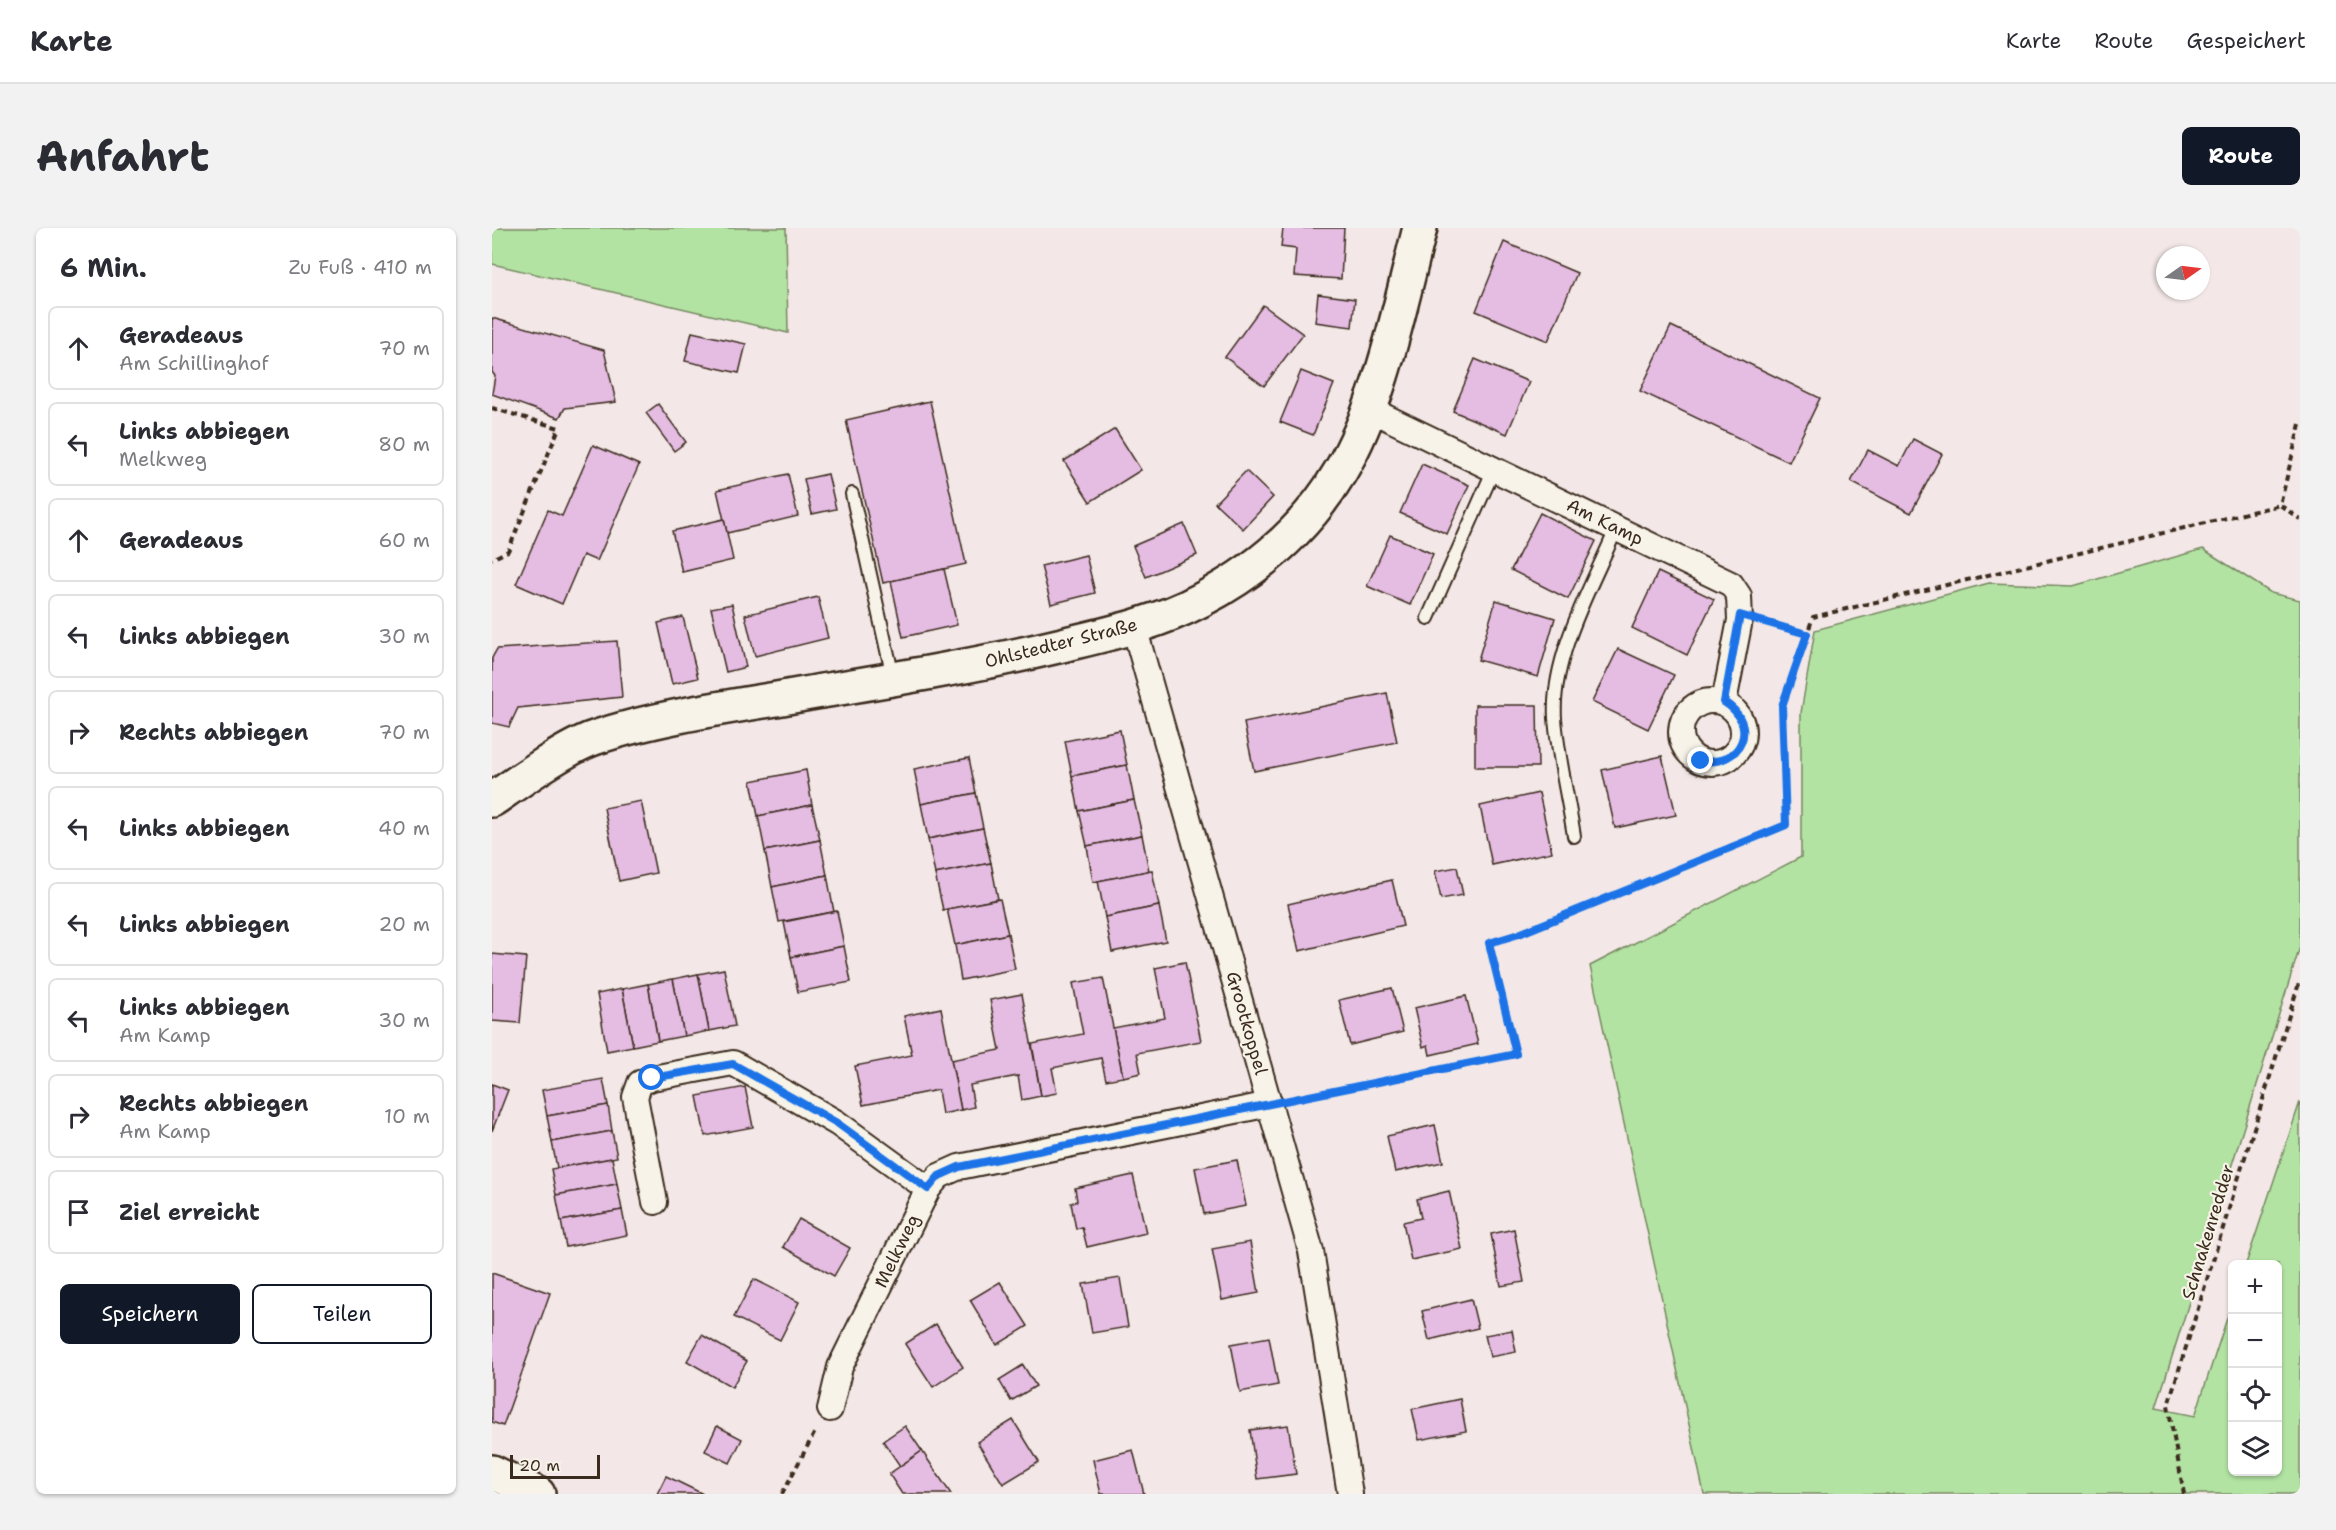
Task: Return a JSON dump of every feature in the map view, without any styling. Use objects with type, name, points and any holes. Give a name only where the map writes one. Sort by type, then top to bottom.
[{"type":"street","name":"Ohlstedter Straße","points":[[492,800],[592,739],[710,710],[997,661],[1134,627],[1200,600],[1244,574],[1289,539],[1317,507],[1342,470],[1369,409],[1420,228]]},
{"type":"street","name":"Am Kamp","points":[[1369,409],[1731,584],[1739,596],[1740,615],[1724,702]]},
{"type":"street","name":"Grootkoppel","points":[[1134,627],[1311,1251],[1350,1494]]},
{"type":"street","points":[[655,1202],[635,1097],[640,1083],[652,1078],[733,1064],[837,1123],[928,1189]]},
{"type":"street","name":"Melkweg","points":[[830,1409],[840,1367],[928,1189],[939,1176],[959,1167],[1270,1104]]},
{"type":"lane","points":[[1428,618],[1494,469]]},
{"type":"lane","points":[[852,494],[893,678]]},
{"type":"lane","points":[[1574,836],[1555,717],[1558,683],[1564,651],[1617,527]]},
{"type":"path","points":[[492,408],[559,428],[508,551],[492,559]]},
{"type":"path","points":[[2280,505],[2300,424]]},
{"type":"path","points":[[1270,1104],[1516,1054],[1489,943],[1519,934],[1786,825],[1782,706],[1813,617],[2280,505],[2300,519]]},
{"type":"path","points":[[1740,615],[1807,634]]},
{"type":"path","name":"Schnakenredder","points":[[2184,1494],[2168,1405],[2300,980]]},
{"type":"path","points":[[782,1494],[809,1442],[830,1409]]},
{"type":"green space","points":[[492,228],[786,228],[788,333],[492,264]]},
{"type":"green space","points":[[2203,549],[2271,593],[2300,600],[2300,947],[2156,1408],[2195,1416],[2228,1315],[2228,1476],[2282,1476],[2282,1260],[2247,1260],[2300,1102],[2300,1494],[1704,1494],[1590,966],[1801,857],[1801,713],[1815,630],[1989,583],[2073,586]]},
{"type":"building","points":[[1283,228],[1344,228],[1341,279],[1294,276],[1296,249],[1281,247]]},
{"type":"building","points":[[1504,242],[1577,273],[1548,341],[1476,311]]},
{"type":"building","points":[[1318,294],[1355,299],[1352,327],[1315,322]]},
{"type":"building","points":[[1263,305],[1303,334],[1264,386],[1225,357]]},
{"type":"building","points":[[492,318],[604,350],[616,402],[565,408],[559,418],[492,394],[495,376],[492,372]]},
{"type":"building","points":[[1671,326],[1820,398],[1789,462],[1640,391]]},
{"type":"building","points":[[692,332],[746,344],[739,373],[685,361]]},
{"type":"building","points":[[1475,359],[1529,382],[1507,434],[1453,411]]},
{"type":"building","points":[[1301,371],[1334,384],[1313,435],[1280,422]]},
{"type":"building","points":[[930,401],[966,564],[883,583],[846,420]]},
{"type":"building","points":[[658,404],[686,442],[674,451],[646,413]]},
{"type":"building","points":[[1115,429],[1141,470],[1090,502],[1064,461]]},
{"type":"building","points":[[1913,439],[1942,454],[1911,513],[1851,482],[1868,450],[1899,466]]},
{"type":"building","points":[[593,445],[639,465],[597,561],[583,555],[562,604],[516,584],[548,510],[562,516]]},
{"type":"building","points":[[1422,464],[1469,485],[1447,534],[1400,513]]},
{"type":"building","points":[[1246,471],[1273,497],[1243,529],[1215,503]]},
{"type":"building","points":[[788,474],[798,516],[727,533],[717,490]]},
{"type":"building","points":[[828,474],[836,509],[812,514],[804,479]]},
{"type":"building","points":[[1540,513],[1596,541],[1568,599],[1511,570]]},
{"type":"building","points":[[724,519],[733,560],[682,572],[672,531]]},
{"type":"building","points":[[1184,524],[1197,555],[1146,577],[1133,546]]},
{"type":"building","points":[[1390,535],[1433,554],[1410,605],[1367,586]]},
{"type":"building","points":[[1086,555],[1095,593],[1051,604],[1041,566]]},
{"type":"building","points":[[944,569],[957,625],[903,637],[891,581]]},
{"type":"building","points":[[1658,572],[1714,599],[1687,655],[1632,628]]},
{"type":"building","points":[[818,597],[828,638],[755,656],[745,615]]},
{"type":"building","points":[[1496,600],[1555,618],[1538,677],[1478,660]]},
{"type":"building","points":[[732,604],[746,667],[726,672],[711,608]]},
{"type":"building","points":[[683,617],[698,678],[672,684],[658,623]]},
{"type":"building","points":[[617,641],[622,697],[518,708],[509,727],[492,723],[492,658],[497,649]]},
{"type":"building","points":[[1618,649],[1674,675],[1648,729],[1592,702]]},
{"type":"building","points":[[1387,693],[1397,742],[1254,771],[1244,723]]},
{"type":"building","points":[[1475,705],[1537,705],[1538,767],[1475,767]]},
{"type":"building","points":[[1120,730],[1127,765],[1072,776],[1065,741]]},
{"type":"building","points":[[1662,756],[1676,815],[1615,828],[1602,770]]},
{"type":"building","points":[[969,758],[976,793],[921,804],[914,769]]},
{"type":"building","points":[[1127,765],[1134,800],[1079,811],[1072,776]]},
{"type":"building","points":[[806,770],[812,805],[758,816],[751,781]]},
{"type":"building","points":[[976,793],[983,828],[928,839],[921,804]]},
{"type":"building","points":[[1539,793],[1552,852],[1492,865],[1480,806]]},
{"type":"building","points":[[1134,800],[1142,835],[1087,846],[1079,811]]},
{"type":"building","points":[[641,801],[656,873],[619,881],[604,808]]},
{"type":"building","points":[[812,805],[820,840],[765,851],[758,816]]},
{"type":"building","points":[[983,828],[991,863],[935,874],[928,839]]},
{"type":"building","points":[[1142,835],[1149,871],[1093,882],[1087,846]]},
{"type":"building","points":[[820,840],[827,875],[772,887],[765,851]]},
{"type":"building","points":[[991,863],[998,899],[943,910],[935,874]]},
{"type":"building","points":[[1457,867],[1463,895],[1441,899],[1435,871]]},
{"type":"building","points":[[1152,870],[1159,906],[1105,917],[1098,881]]},
{"type":"building","points":[[827,875],[834,912],[779,922],[772,887]]},
{"type":"building","points":[[1392,880],[1403,926],[1299,951],[1288,904]]},
{"type":"building","points":[[1000,899],[1008,934],[955,945],[947,909]]},
{"type":"building","points":[[1159,906],[1166,941],[1112,952],[1105,917]]},
{"type":"building","points":[[837,911],[844,946],[791,957],[784,922]]},
{"type":"building","points":[[1008,934],[1015,969],[961,980],[955,945]]},
{"type":"building","points":[[844,946],[851,982],[798,992],[791,957]]},
{"type":"building","points":[[492,954],[526,957],[520,1023],[492,1021]]},
{"type":"building","points":[[1185,962],[1201,1041],[1137,1053],[1141,1073],[1123,1077],[1113,1028],[1165,1018],[1155,968]]},
{"type":"building","points":[[724,969],[735,1026],[709,1031],[698,974]]},
{"type":"building","points":[[698,974],[709,1031],[684,1036],[673,979]]},
{"type":"building","points":[[1103,978],[1123,1077],[1106,1080],[1101,1058],[1052,1068],[1057,1093],[1041,1096],[1032,1044],[1083,1034],[1073,983]]},
{"type":"building","points":[[673,979],[684,1036],[658,1041],[648,984]]},
{"type":"building","points":[[648,984],[658,1041],[633,1046],[622,989]]},
{"type":"building","points":[[1392,988],[1403,1032],[1350,1045],[1339,1000]]},
{"type":"building","points":[[622,989],[633,1046],[607,1051],[597,994]]},
{"type":"building","points":[[1022,994],[1041,1096],[1022,1100],[1018,1076],[970,1085],[974,1107],[961,1110],[951,1060],[1000,1050],[990,1000]]},
{"type":"building","points":[[1466,996],[1478,1044],[1430,1055],[1428,1045],[1423,1047],[1414,1008]]},
{"type":"building","points":[[941,1008],[961,1110],[942,1114],[938,1090],[863,1105],[855,1066],[912,1055],[904,1016]]},
{"type":"building","points":[[603,1079],[608,1105],[547,1116],[542,1090]]},
{"type":"building","points":[[492,1084],[508,1090],[492,1131]]},
{"type":"building","points":[[745,1087],[753,1127],[705,1136],[697,1096]]},
{"type":"building","points":[[608,1105],[612,1131],[552,1142],[547,1116]]},
{"type":"building","points":[[1435,1125],[1443,1162],[1395,1172],[1387,1136]]},
{"type":"building","points":[[612,1131],[617,1157],[557,1168],[552,1142]]},
{"type":"building","points":[[612,1158],[617,1184],[556,1195],[551,1169]]},
{"type":"building","points":[[1237,1160],[1246,1206],[1204,1214],[1195,1168]]},
{"type":"building","points":[[1133,1175],[1146,1233],[1087,1247],[1082,1227],[1076,1229],[1071,1203],[1077,1201],[1075,1188]]},
{"type":"building","points":[[617,1184],[622,1210],[561,1221],[556,1195]]},
{"type":"building","points":[[1449,1191],[1462,1249],[1411,1260],[1403,1222],[1421,1218],[1417,1199]]},
{"type":"building","points":[[622,1210],[627,1235],[566,1247],[561,1221]]},
{"type":"building","points":[[799,1219],[850,1248],[834,1276],[783,1247]]},
{"type":"building","points":[[1514,1229],[1524,1282],[1501,1286],[1491,1234]]},
{"type":"building","points":[[1250,1242],[1259,1293],[1222,1300],[1212,1249]]},
{"type":"building","points":[[492,1273],[550,1293],[503,1426],[492,1422]]},
{"type":"building","points":[[1120,1278],[1128,1327],[1092,1333],[1083,1284]]},
{"type":"building","points":[[754,1279],[799,1302],[780,1340],[734,1317]]},
{"type":"building","points":[[1000,1282],[1028,1326],[997,1345],[970,1300]]},
{"type":"building","points":[[1471,1299],[1478,1328],[1429,1340],[1422,1311]]},
{"type":"building","points":[[936,1324],[963,1367],[933,1387],[905,1344]]},
{"type":"building","points":[[1512,1330],[1516,1352],[1490,1357],[1485,1335]]},
{"type":"building","points":[[702,1335],[747,1361],[732,1387],[687,1361]]},
{"type":"building","points":[[1269,1337],[1278,1385],[1240,1392],[1231,1344]]},
{"type":"building","points":[[1023,1365],[1036,1386],[1011,1401],[999,1380]]},
{"type":"building","points":[[1460,1399],[1466,1431],[1419,1440],[1412,1409]]},
{"type":"building","points":[[1013,1420],[1039,1462],[1003,1484],[977,1442]]},
{"type":"building","points":[[1288,1425],[1296,1474],[1257,1479],[1250,1430]]},
{"type":"building","points":[[717,1426],[742,1439],[730,1463],[705,1451]]},
{"type":"building","points":[[905,1426],[922,1451],[900,1466],[883,1441]]},
{"type":"building","points":[[1133,1450],[1144,1494],[1101,1494],[1093,1460]]},
{"type":"building","points":[[922,1451],[951,1494],[902,1494],[889,1474]]},
{"type":"building","points":[[666,1476],[703,1494],[657,1494]]},
{"type":"route","points":[[652,1078],[733,1064],[837,1123],[928,1189],[939,1176],[959,1167],[1516,1054],[1489,943],[1519,934],[1786,825],[1782,706],[1807,634],[1740,615],[1724,702],[1740,716],[1744,730],[1740,747],[1729,759],[1715,763],[1701,761]]}]
